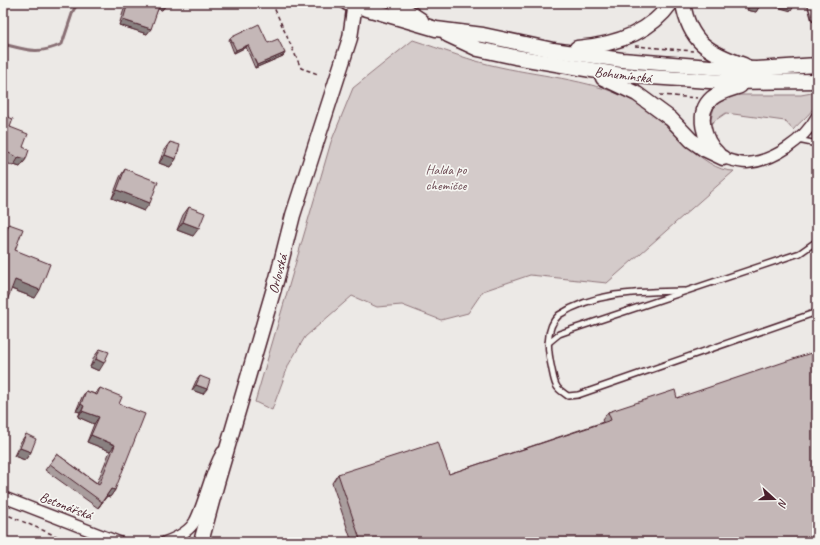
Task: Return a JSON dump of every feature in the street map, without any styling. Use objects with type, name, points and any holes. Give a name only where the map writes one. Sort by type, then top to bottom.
[{"type":"main road","points":[[394,3],[436,29]]},
{"type":"main road","points":[[553,50],[596,46],[615,42],[646,28],[671,3]]},
{"type":"main road","points":[[683,3],[689,29],[700,43],[713,53],[756,69]]},
{"type":"main road","name":"Bohumínská","points":[[353,4],[436,29],[478,49],[586,70],[689,81],[765,83],[812,81]]},
{"type":"main road","name":"Orlovská","points":[[201,542],[229,440],[277,278],[293,215],[350,38],[353,4]]},
{"type":"main road","name":"Bohumínská","points":[[436,29],[483,35],[553,50],[656,64],[756,69],[811,65]]},
{"type":"main road","points":[[586,70],[637,94],[671,119],[691,140],[704,150],[722,158]]},
{"type":"main road","points":[[722,158],[706,139],[703,124],[704,113],[712,98],[741,86],[765,83]]},
{"type":"street","points":[[813,3],[817,16]]},
{"type":"street","points":[[722,158],[745,163],[765,159],[797,140],[815,119]]},
{"type":"street","points":[[165,542],[175,539],[185,532],[195,521],[216,463],[229,440]]},
{"type":"street","name":"Betonářská","points":[[3,497],[119,542]]},
{"type":"lane","points":[[797,140],[817,144],[815,119]]},
{"type":"lane","points":[[548,343],[559,334],[800,253],[817,241]]},
{"type":"lane","points":[[684,291],[635,292],[608,295],[566,311],[554,319],[549,330],[548,343],[549,356],[556,386],[568,396],[578,395],[817,312]]},
{"type":"path","points":[[272,3],[301,68],[318,74]]},
{"type":"path","points":[[634,3],[634,9]]},
{"type":"path","points":[[615,42],[620,45],[713,53]]},
{"type":"path","points":[[660,95],[712,98]]},
{"type":"path","points":[[3,513],[70,542]]},
{"type":"green space","name":"Halda po chemičce","points":[[413,40],[489,64],[588,84],[622,95],[638,103],[649,111],[684,143],[709,163],[722,169],[734,171],[607,283],[530,275],[483,291],[468,313],[441,320],[402,305],[377,307],[352,296],[305,337],[289,364],[272,410],[255,402],[331,142],[353,88]]},
{"type":"green space","points":[[817,92],[815,105],[809,114],[793,130],[785,121],[726,113],[710,124],[714,107],[730,95],[801,95]]},
{"type":"building","points":[[128,3],[160,3],[151,29],[123,20]]},
{"type":"building","points":[[259,24],[268,43],[278,39],[285,53],[257,65],[248,45],[236,50],[230,38]]},
{"type":"building","points":[[3,115],[13,119],[10,127],[28,134],[23,147],[29,150],[26,159],[18,158],[3,150]]},
{"type":"building","points":[[170,142],[180,145],[176,159],[165,155]]},
{"type":"building","points":[[125,169],[158,182],[150,203],[117,190]]},
{"type":"building","points":[[189,207],[205,213],[199,228],[183,222]]},
{"type":"building","points":[[9,224],[23,229],[15,250],[50,264],[40,290],[15,280],[5,306],[3,305],[3,239]]},
{"type":"building","points":[[100,349],[109,352],[104,363],[96,359]]},
{"type":"building","points":[[817,351],[817,542],[361,542],[338,474],[438,442],[449,474],[611,420],[608,412],[675,390],[677,398]]},
{"type":"building","points":[[200,376],[210,380],[207,389],[196,385]]},
{"type":"building","points":[[100,388],[122,397],[119,404],[145,414],[115,490],[111,489],[102,502],[50,464],[57,454],[99,485],[115,445],[91,435],[99,417],[82,411],[84,406],[81,404],[86,391],[97,395]]},
{"type":"building","points":[[26,434],[36,439],[31,452],[20,448]]},
{"type":"waterway","points":[[3,44],[26,50],[40,50],[62,44],[73,11],[78,3]]}]
